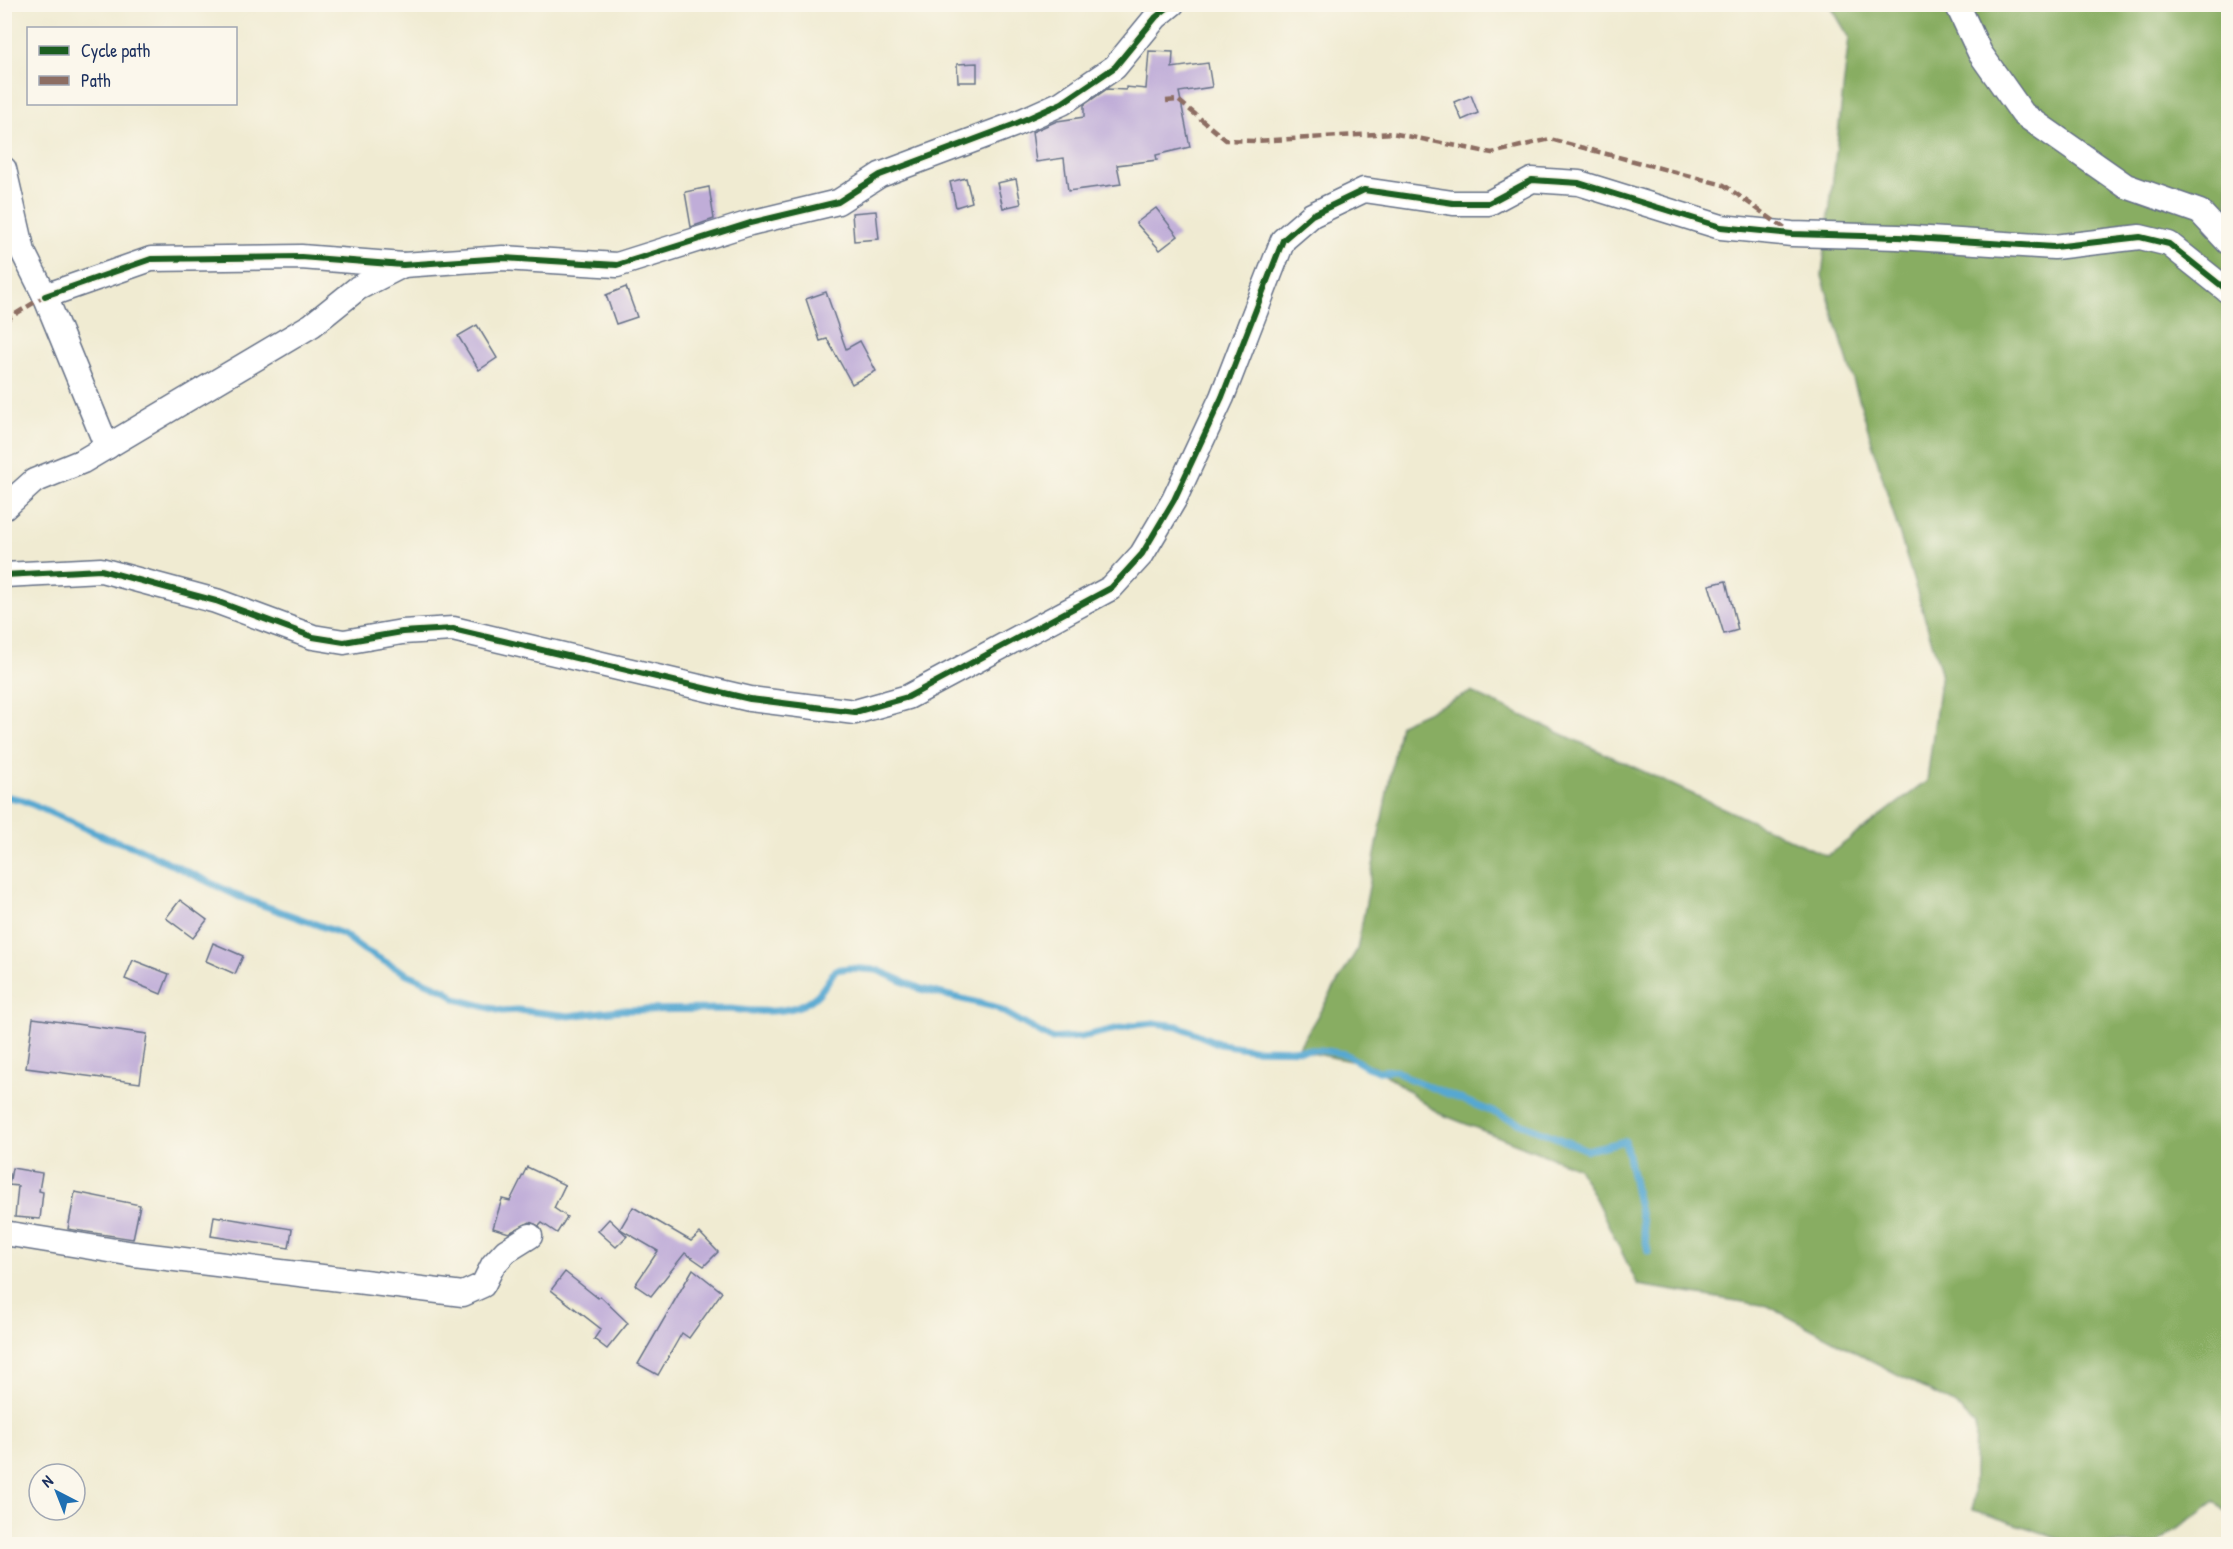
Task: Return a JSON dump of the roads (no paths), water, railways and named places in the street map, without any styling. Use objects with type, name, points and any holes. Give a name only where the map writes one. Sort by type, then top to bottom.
[{"type":"street","points":[[45,296],[151,259],[301,256],[403,266],[503,258],[617,265],[750,223],[838,202],[880,175],[1013,125],[1062,103],[1115,67],[1156,17],[1172,4]]},
{"type":"street","points":[[1957,4],[1980,53],[2023,114],[2126,186],[2200,212],[2229,242]]},
{"type":"street","points":[[4,169],[23,252],[45,296],[107,447]]},
{"type":"street","points":[[4,575],[101,570],[216,601],[312,637],[344,642],[402,632],[453,628],[750,699],[855,712],[908,697],[1111,588],[1142,554],[1174,500],[1222,397],[1283,240],[1312,215],[1364,190],[1453,202],[1490,203],[1532,180],[1579,183],[1721,227],[1792,234],[1898,237],[2054,247],[2140,237],[2169,244],[2229,291]]},
{"type":"street","points":[[4,508],[34,481],[83,461],[312,324],[358,288],[403,266]]},
{"type":"street","points":[[4,1233],[134,1254],[463,1294],[483,1285],[493,1265],[506,1251],[530,1236]]},
{"type":"waterway","points":[[4,796],[23,800],[107,838],[138,848],[240,897],[343,934],[364,950],[407,974],[447,991],[456,999],[502,1011],[518,1010],[569,1016],[620,1010],[775,1011],[806,1003],[823,988],[835,970],[849,968],[877,970],[921,989],[995,1007],[1051,1039],[1080,1037],[1154,1023],[1178,1026],[1220,1044],[1253,1049],[1320,1050],[1345,1054],[1367,1067],[1379,1071],[1396,1070],[1408,1078],[1587,1150],[1625,1141],[1648,1251]]}]
